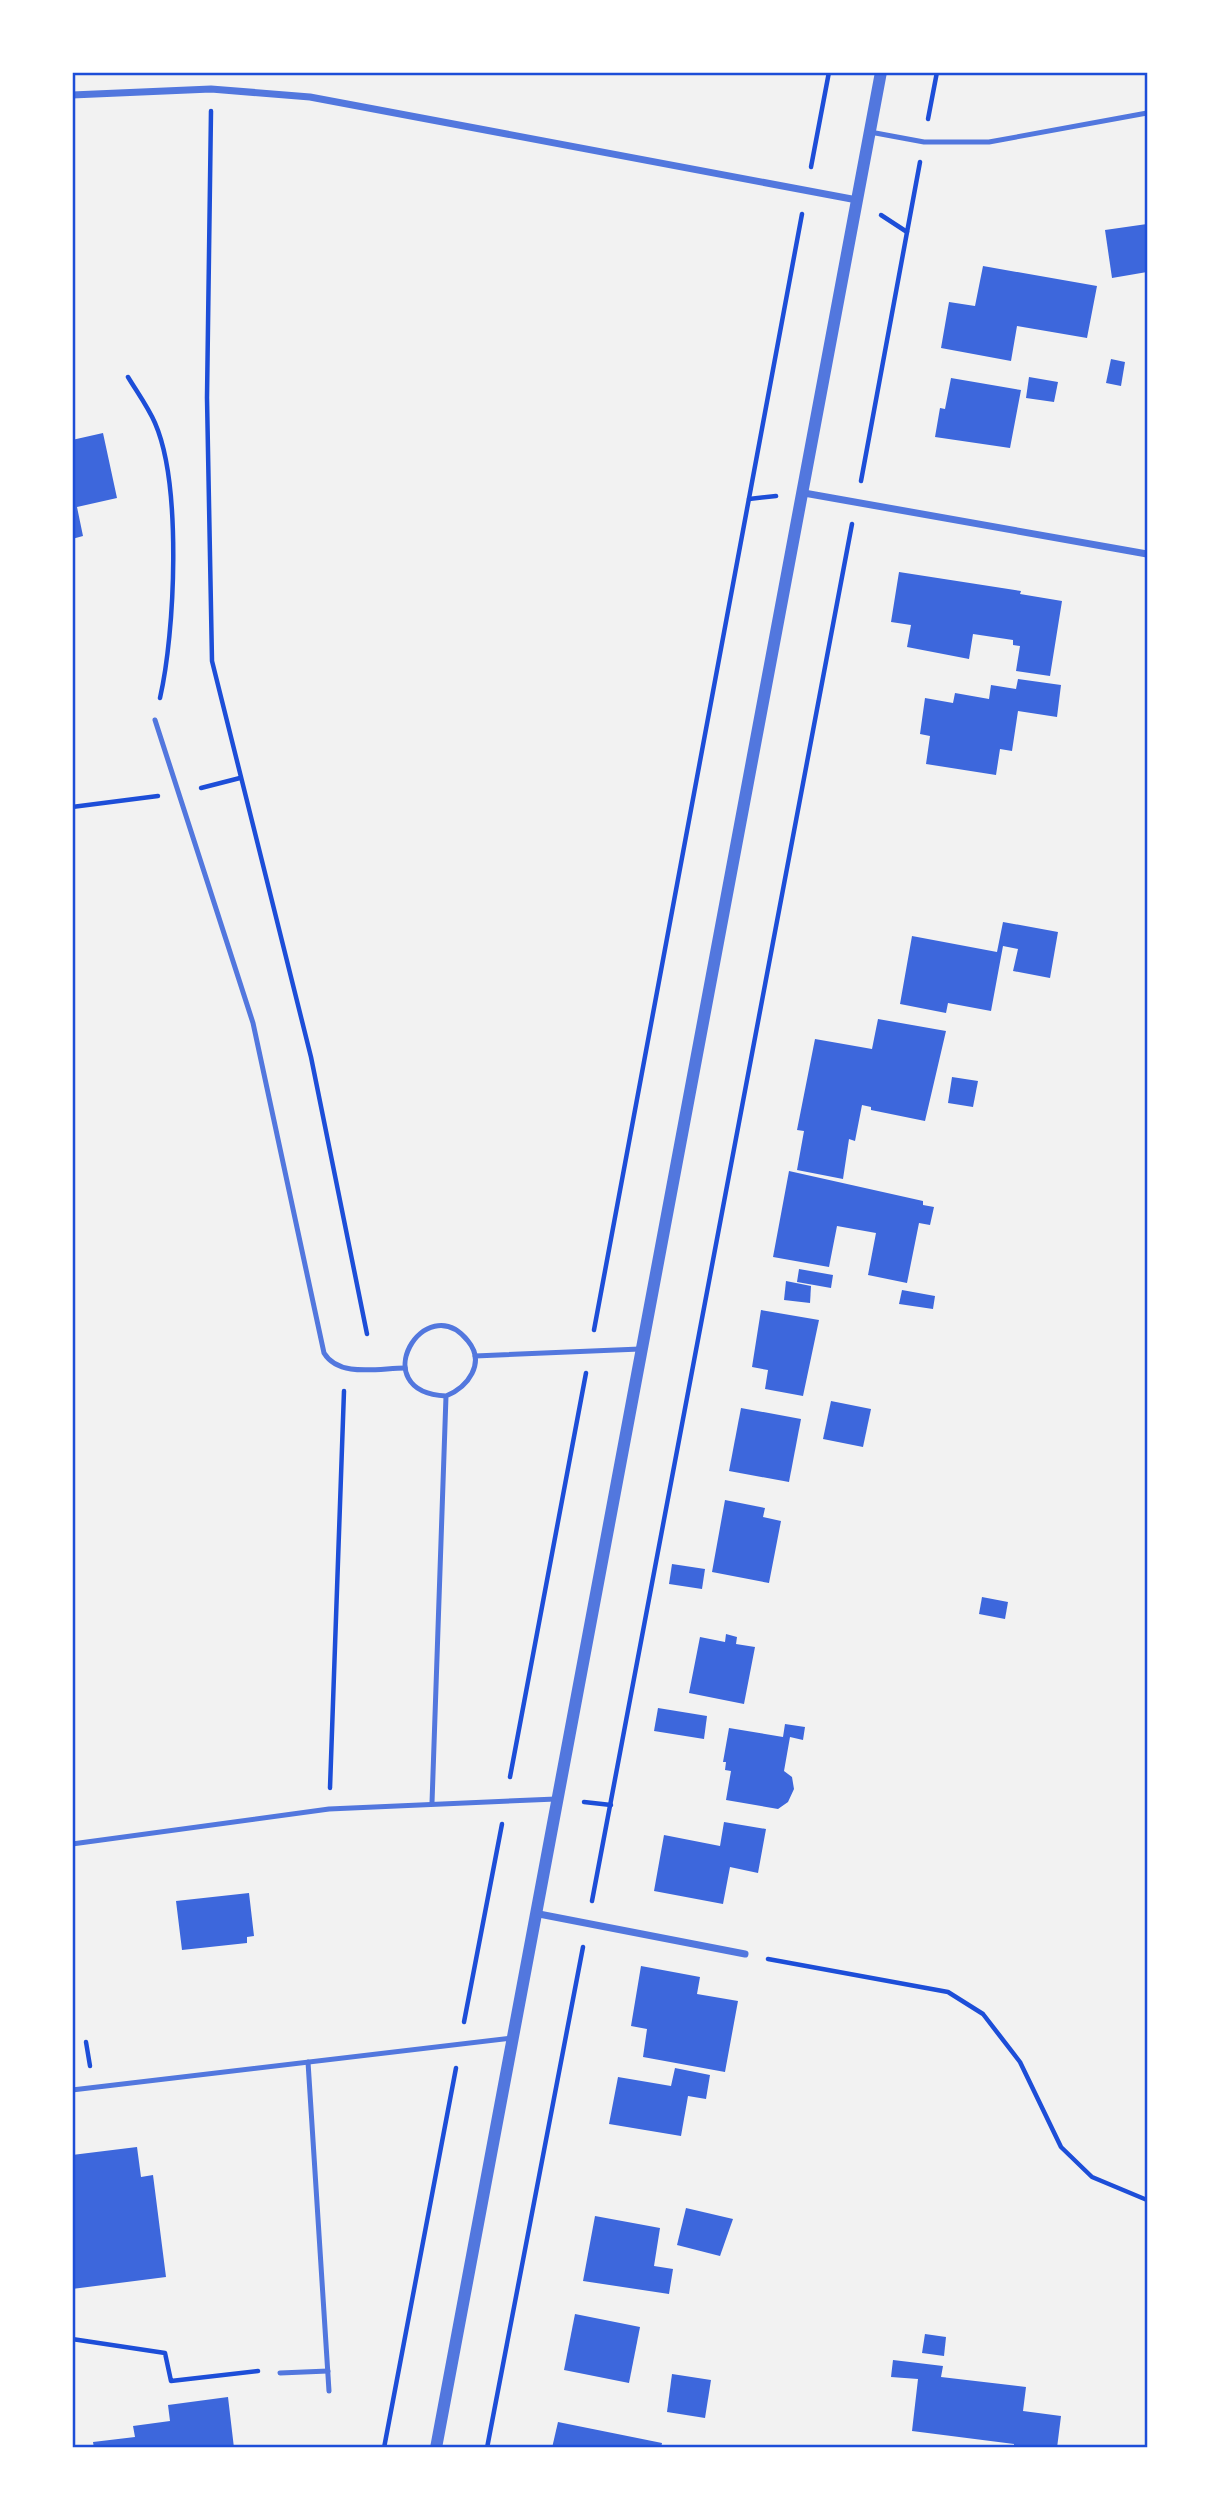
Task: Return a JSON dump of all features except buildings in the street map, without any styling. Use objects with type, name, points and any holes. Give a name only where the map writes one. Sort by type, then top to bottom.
[{"type":"street","points":[[436,2448],[515,2038],[881,72]]},
{"type":"street","points":[[72,95],[212,89],[310,97],[857,200]]},
{"type":"street","points":[[804,493],[1147,554]]},
{"type":"street","points":[[538,1914],[745,1954]]},
{"type":"lane","points":[[870,132],[924,142],[989,142],[1147,113]]},
{"type":"lane","points":[[155,720],[253,1023],[324,1353],[330,1364],[345,1369],[405,1368]]},
{"type":"lane","points":[[434,1327],[448,1327],[460,1333],[470,1342],[475,1356],[469,1382],[446,1396],[420,1390],[410,1380],[405,1368],[405,1354],[411,1341],[421,1332],[434,1327]]},
{"type":"lane","points":[[475,1356],[644,1349]]},
{"type":"lane","points":[[432,1803],[446,1396]]},
{"type":"lane","points":[[72,1844],[329,1810],[559,1799]]},
{"type":"lane","points":[[72,2090],[515,2038]]},
{"type":"lane","points":[[308,2062],[329,2391]]},
{"type":"lane","points":[[280,2373],[328,2371]]},
{"type":"path","points":[[384,2448],[829,72]]},
{"type":"path","points":[[487,2448],[937,72]]},
{"type":"path","points":[[212,89],[207,398],[212,662],[311,1057],[367,1334]]},
{"type":"path","points":[[128,377],[155,425],[166,468],[173,543],[167,665],[155,720]]},
{"type":"path","points":[[329,1810],[345,1369]]},
{"type":"path","points":[[745,1954],[948,1992],[960,1999],[983,2014],[1020,2062],[1061,2147],[1092,2176],[1147,2200]]},
{"type":"path","points":[[72,2339],[165,2353],[172,2381],[264,2370],[280,2373]]}]
